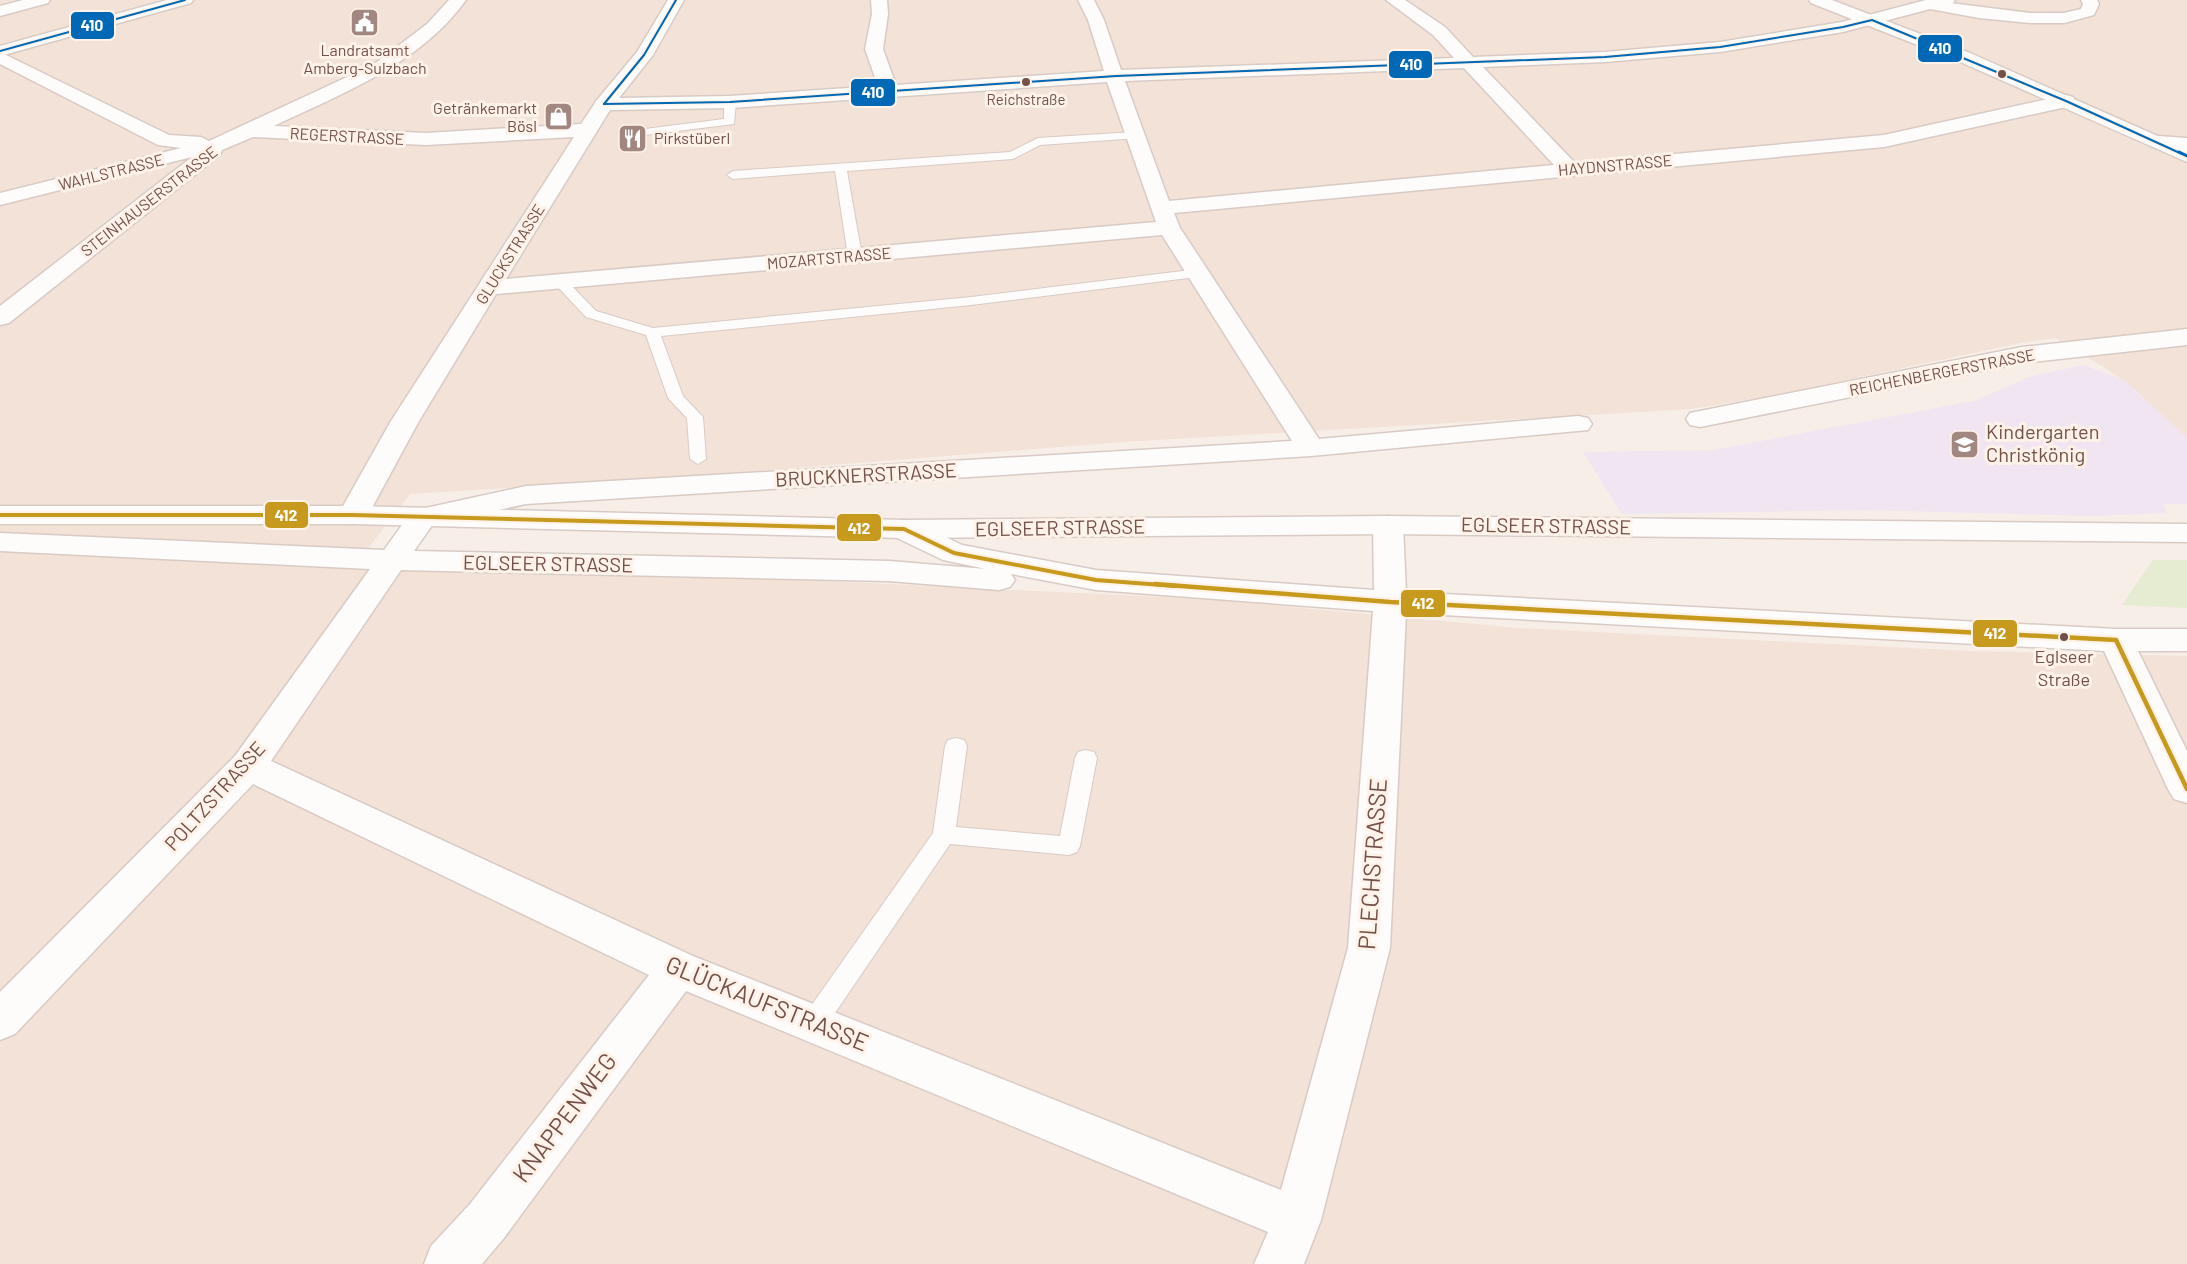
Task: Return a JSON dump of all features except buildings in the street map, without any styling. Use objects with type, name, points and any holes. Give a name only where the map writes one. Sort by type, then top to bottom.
[{"type":"street","points":[[0,11],[42,0]]},
{"type":"street","points":[[0,51],[186,0]]},
{"type":"street","points":[[221,144],[379,69],[433,28],[458,0]]},
{"type":"street","name":"GLUCKSTRASSE","points":[[353,515],[405,421],[604,104],[626,80],[656,40],[676,0]]},
{"type":"street","points":[[879,0],[880,14],[874,49],[889,90]]},
{"type":"street","points":[[1086,0],[1096,20],[1134,136],[1165,218],[1311,448]]},
{"type":"street","points":[[1394,0],[1439,31],[1569,170]]},
{"type":"street","points":[[1817,0],[1872,20],[2066,101],[2187,156]]},
{"type":"street","points":[[604,104],[730,102],[1116,76],[1605,57],[1720,47],[1843,27],[1948,0]]},
{"type":"street","points":[[1930,4],[1979,13],[2030,18],[2064,18],[2088,12],[2091,4],[2089,0]]},
{"type":"street","name":"STEINHAUSERSTRASSE","points":[[0,57],[165,141],[221,144]]},
{"type":"street","name":"HAYDNSTRASSE","points":[[1165,218],[1569,170],[1884,141],[2066,101]]},
{"type":"street","name":"REGERSTRASSE","points":[[250,131],[426,139],[588,130]]},
{"type":"street","points":[[2158,142],[2187,144]]},
{"type":"street","name":"STEINHAUSERSTRASSE","points":[[0,318],[221,144]]},
{"type":"street","name":"WAHLSTRASSE","points":[[0,199],[221,144]]},
{"type":"street","name":"MOZARTSTRASSE","points":[[489,288],[855,256],[1165,218]]},
{"type":"street","name":"REICHENBERGERSTRASSE","points":[[1700,419],[2022,355],[2187,337]]},
{"type":"street","name":"BRUCKNERSTRASSE","points":[[423,517],[526,495],[1311,448],[1578,424]]},
{"type":"street","name":"EGLSEER STRASSE","points":[[0,515],[353,515],[904,529],[1388,525],[2187,533]]},
{"type":"street","name":"POLTZSTRASSE","points":[[0,1021],[248,766],[423,517]]},
{"type":"street","name":"PLECHSTRASSE","points":[[1279,1264],[1297,1220],[1369,948],[1390,602],[1388,525]]},
{"type":"street","name":"EGLSEER STRASSE","points":[[904,529],[954,553],[1096,580],[1390,602],[2116,640],[2187,640]]},
{"type":"street","name":"EGLSEER STRASSE","points":[[0,542],[393,560],[890,571],[1040,583],[1096,580]]},
{"type":"street","points":[[2116,640],[2187,789]]},
{"type":"street","name":"GLÜCKAUFSTRASSE","points":[[248,766],[678,969],[1297,1220]]},
{"type":"street","name":"KNAPPENWEG","points":[[449,1264],[488,1221],[678,969]]},
{"type":"lane","points":[[637,133],[730,122],[730,102]]},
{"type":"lane","points":[[733,175],[1013,154],[1038,142],[1134,136]]},
{"type":"lane","points":[[840,167],[855,256]]},
{"type":"lane","points":[[560,282],[591,314],[652,332],[971,301],[1199,273]]},
{"type":"lane","points":[[652,332],[676,399],[695,417],[698,459]]},
{"type":"lane","points":[[813,1024],[944,835],[956,746]]},
{"type":"lane","points":[[944,835],[1070,846],[1086,758]]},
{"type":"shaded area","points":[[0,0],[2187,0],[2187,438],[2124,380],[2056,338],[2020,343],[1777,395],[1691,409],[1122,442],[680,477],[410,494],[353,568],[697,575],[1205,599],[1518,628],[1968,651],[2187,656],[2187,1264],[0,1264]]},
{"type":"shaded area","name":"Kindergarten Christkönig","points":[[2083,365],[2124,380],[2187,438],[2187,504],[2163,504],[2167,513],[2092,516],[1865,510],[1622,514],[1583,452],[1713,450],[1974,401],[2029,377]]},
{"type":"green space","points":[[2153,560],[2187,560],[2187,608],[2122,605]]},
{"type":"transit line","name":"410","points":[[0,51],[185,0]]},
{"type":"transit line","name":"410","points":[[604,104],[644,55],[676,0]]},
{"type":"transit line","name":"410","points":[[604,104],[730,102],[1116,76],[1605,57],[1720,47],[1843,27],[1872,20],[2066,101],[2187,156]]},
{"type":"transit line","name":"412","points":[[0,515],[353,515],[904,529],[954,553],[1096,580],[1390,602],[2116,640],[2187,789]]},
{"type":"place","name":"Landratsamt Amberg-Sulzbach","points":[[365,22]]},
{"type":"place","name":"Reichstraße","points":[[1026,82]]},
{"type":"place","name":"Getränkemarkt Bösl","points":[[558,117]]},
{"type":"place","name":"Pirkstüberl","points":[[633,138]]},
{"type":"place","name":"Kindergarten Christkönig","points":[[1965,444]]},
{"type":"place","name":"Eglseer Straße","points":[[2064,637]]}]
